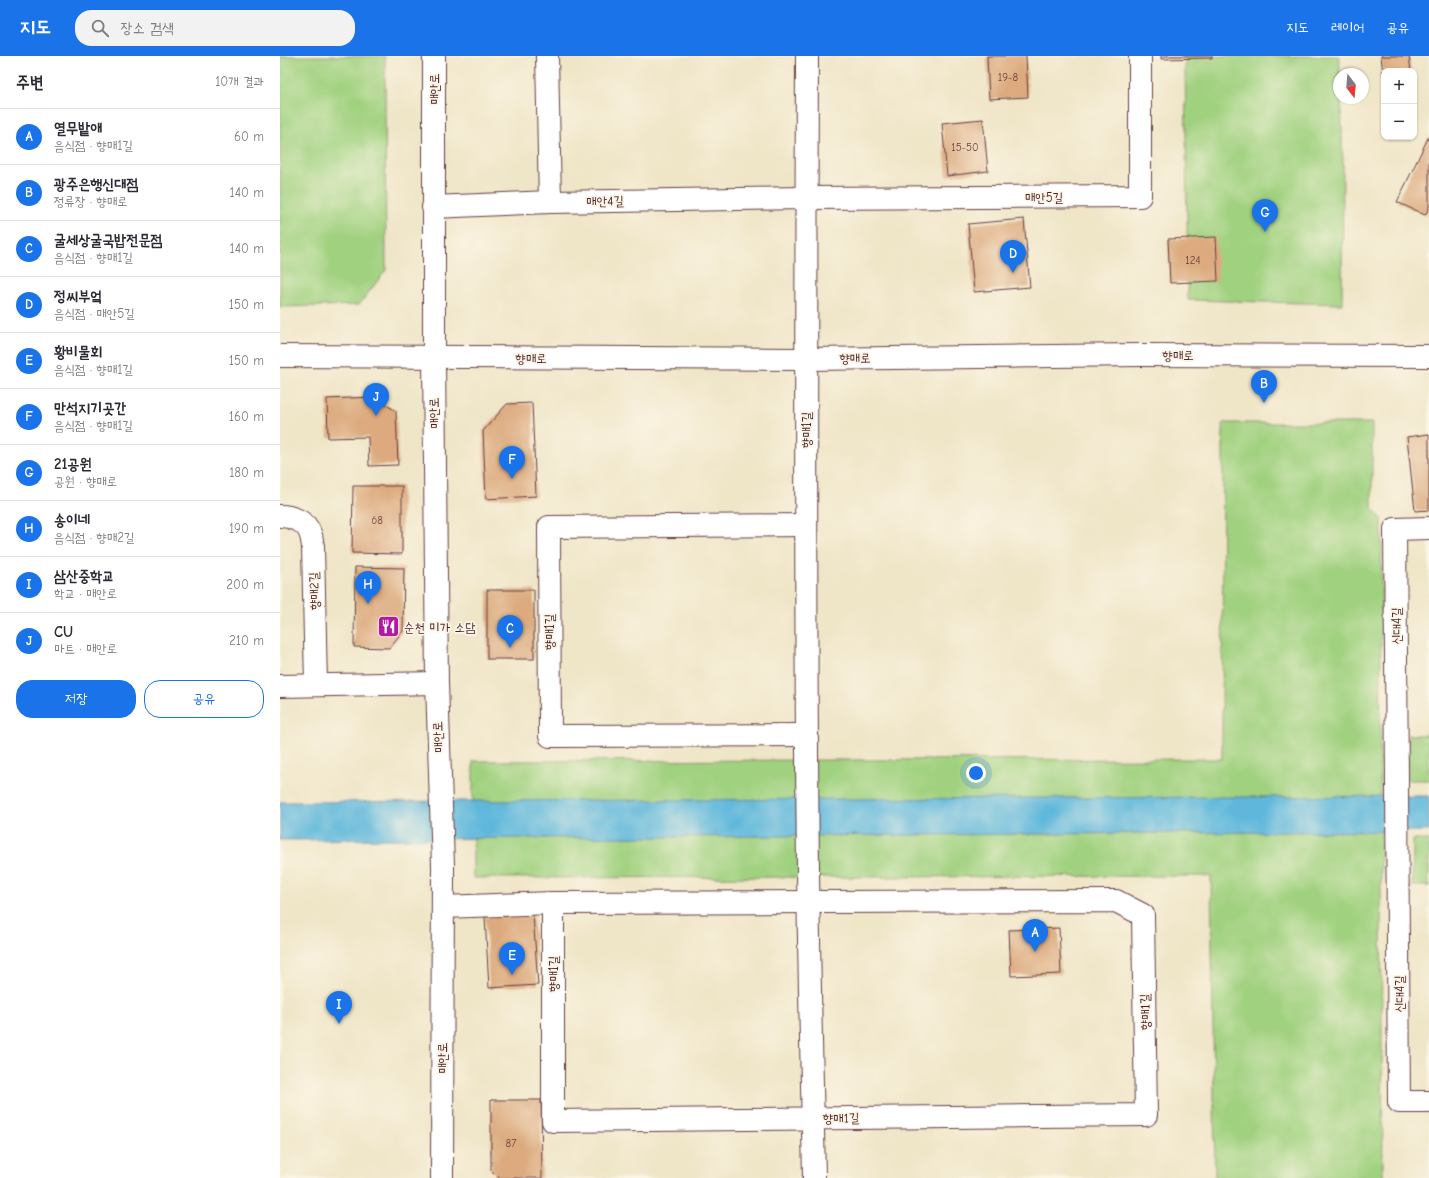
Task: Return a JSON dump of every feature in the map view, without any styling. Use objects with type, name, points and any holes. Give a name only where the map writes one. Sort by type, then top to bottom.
[{"type":"street","name":"매안로","points":[[434,56],[433,207],[437,683],[443,866],[442,1178]]},
{"type":"street","points":[[547,56],[550,202]]},
{"type":"street","points":[[806,56],[806,359]]},
{"type":"street","name":"매안5길","points":[[806,198],[1140,196],[1140,56]]},
{"type":"street","name":"매안4길","points":[[433,207],[550,202],[806,198]]},
{"type":"street","name":"향매로","points":[[280,356],[806,359],[1139,355],[1429,356]]},
{"type":"street","name":"향매1길","points":[[806,359],[808,902],[814,1178]]},
{"type":"street","name":"향매2길","points":[[280,516],[288,516],[301,522],[310,532],[313,546],[316,685]]},
{"type":"street","name":"향매1길","points":[[806,525],[549,527],[550,736],[807,734]]},
{"type":"street","name":"신대4길","points":[[1429,528],[1396,529],[1396,756],[1399,857],[1400,1102],[1429,1102]]},
{"type":"street","points":[[280,686],[437,683]]},
{"type":"street","name":"향매1길","points":[[443,907],[553,903],[1116,900],[1144,915],[1146,1115],[554,1121],[553,903]]},
{"type":"green space","points":[[280,56],[385,56],[386,270],[359,305],[280,307]]},
{"type":"green space","points":[[1185,56],[1340,56],[1340,68],[1333,68],[1333,104],[1341,104],[1343,164],[1342,304],[1188,300]]},
{"type":"green space","points":[[1223,423],[1372,423],[1372,507],[1382,519],[1380,756],[1383,1178],[1215,1178],[1211,876],[473,878],[473,761],[1222,759]]},
{"type":"green space","points":[[1408,735],[1429,735],[1429,780],[1408,780]]},
{"type":"green space","points":[[1413,840],[1429,840],[1429,886],[1412,886]]},
{"type":"water","points":[[1429,796],[1429,831],[280,840],[280,802]]},
{"type":"building","points":[[987,56],[1026,56],[1028,97],[989,99]]},
{"type":"building","points":[[1161,56],[1212,56],[1212,58],[1161,59]]},
{"type":"building","points":[[1381,56],[1409,56],[1411,68],[1382,68]]},
{"type":"building","points":[[983,119],[988,171],[947,176],[942,123]]},
{"type":"building","points":[[1429,136],[1429,208],[1425,215],[1397,202]]},
{"type":"building","points":[[1024,219],[1030,287],[974,292],[968,224]]},
{"type":"building","points":[[1216,237],[1218,281],[1170,283],[1168,239]]},
{"type":"building","points":[[374,397],[396,411],[398,465],[369,466],[368,437],[328,438],[327,399]]},
{"type":"building","points":[[532,403],[536,496],[486,499],[483,431],[507,404]]},
{"type":"building","points":[[1429,434],[1429,510],[1415,511],[1407,437]]},
{"type":"building","points":[[353,486],[402,486],[402,554],[352,553]]},
{"type":"building","points":[[355,567],[404,568],[403,631],[389,648],[354,647]]},
{"type":"building","points":[[487,590],[534,590],[534,659],[487,659]]},
{"type":"building","points":[[533,914],[538,985],[489,988],[485,917]]},
{"type":"building","points":[[1059,928],[1061,974],[1011,976],[1009,930]]},
{"type":"building","points":[[491,1100],[541,1100],[542,1178],[499,1178],[491,1170]]},
{"type":"place","name":"21공원","points":[[1265,232]]},
{"type":"place","name":"정씨부엌","points":[[1013,273]]},
{"type":"place","name":"광주은행신대점","points":[[1264,403]]},
{"type":"place","name":"CU","points":[[376,416]]},
{"type":"place","name":"만석지기곳간","points":[[512,479]]},
{"type":"place","name":"송이네","points":[[368,604]]},
{"type":"place","name":"순천 미가 소담","points":[[388,627]]},
{"type":"place","name":"굴세상굴국밥전문점","points":[[510,648]]},
{"type":"place","name":"열무밭애","points":[[1035,952]]},
{"type":"place","name":"황비물회","points":[[512,975]]},
{"type":"place","name":"삼산중학교","points":[[339,1024]]}]
